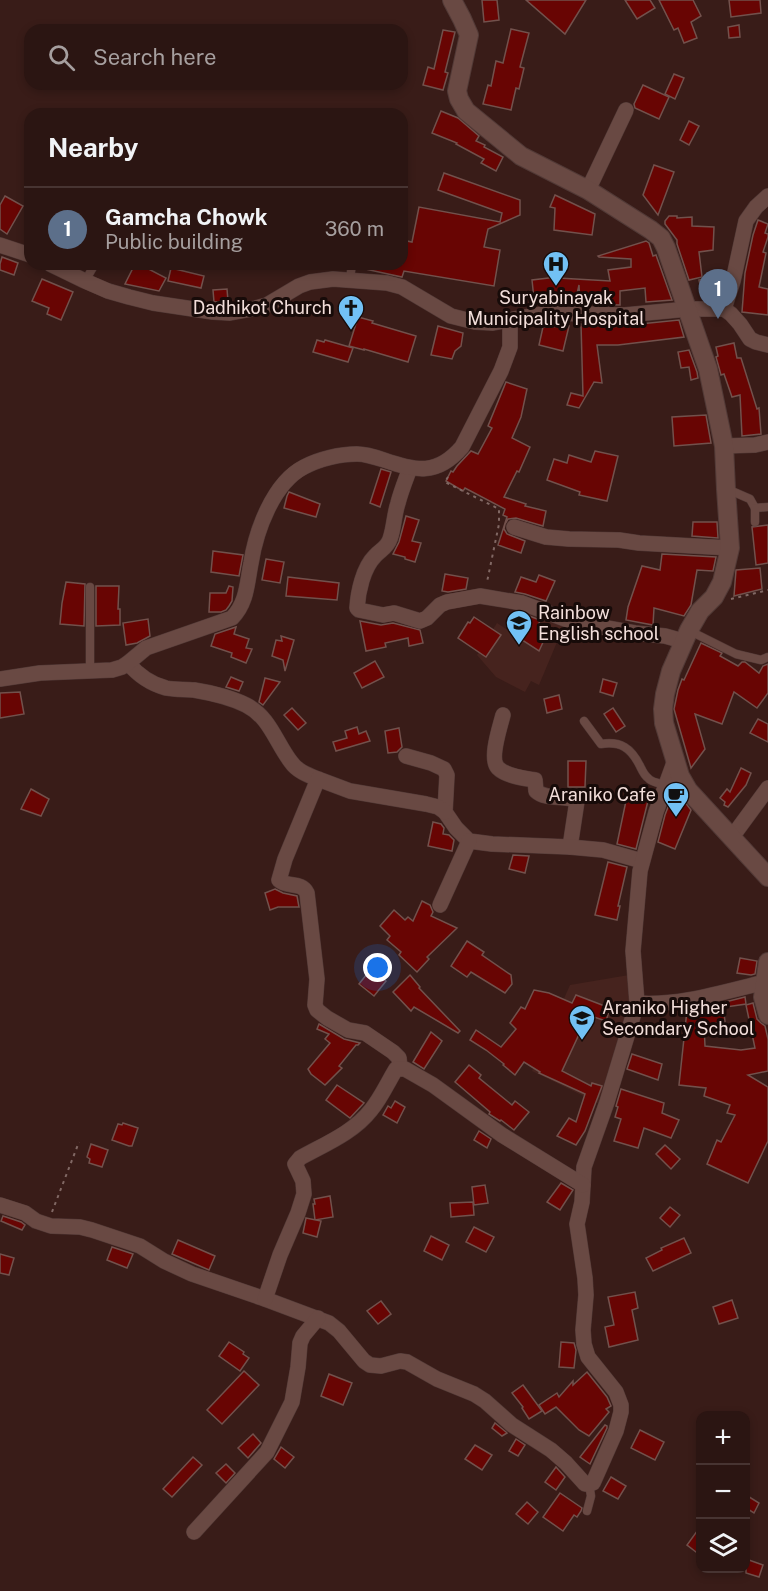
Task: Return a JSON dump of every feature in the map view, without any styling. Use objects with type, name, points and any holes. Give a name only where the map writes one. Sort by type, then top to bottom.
[{"type":"street","points":[[452,0],[469,35],[457,91],[466,111],[521,156],[588,190],[651,230],[661,238],[666,248],[708,369],[724,446],[730,548],[726,570],[714,597],[700,611],[686,635],[671,671],[665,694],[664,723],[680,776],[688,790],[768,876]]},
{"type":"street","points":[[588,190],[626,110]]},
{"type":"street","points":[[724,309],[733,282],[746,221],[768,196]]},
{"type":"street","points":[[0,244],[24,253]]},
{"type":"street","points":[[62,270],[108,291],[153,303],[230,313],[267,305],[310,282],[333,279],[351,272],[402,287],[451,316],[475,322],[493,323],[547,313],[625,315],[688,309],[724,309],[740,324],[750,339],[768,345]]},
{"type":"street","points":[[0,679],[40,673],[112,670],[122,667],[146,648],[232,618],[240,610],[245,597],[253,550],[261,525],[284,483],[303,467],[323,459],[357,454],[372,456],[410,468],[426,469],[443,464],[462,447],[501,371],[510,347],[510,320]]},
{"type":"street","points":[[724,446],[755,445],[768,442]]},
{"type":"street","points":[[410,468],[398,503],[390,541],[370,562],[363,579],[357,608],[359,610],[383,615],[394,613],[420,621],[447,602],[470,597],[484,597],[522,603],[573,622],[617,631],[665,636],[686,635]]},
{"type":"street","points":[[514,527],[546,537],[730,548]]},
{"type":"street","points":[[128,663],[138,674],[166,688],[219,695],[244,704],[264,718],[297,769],[350,791],[438,807],[445,812],[469,841],[603,850],[642,861]]},
{"type":"street","points":[[502,715],[494,754],[495,764],[498,769],[513,776],[535,780],[536,791],[542,796],[566,797],[577,801],[570,847]]},
{"type":"street","points":[[406,756],[444,769],[447,775],[445,812]]},
{"type":"street","points":[[0,1205],[25,1213],[47,1225],[80,1227],[140,1246],[164,1261],[192,1274],[329,1323],[370,1365],[381,1366],[400,1361],[407,1362],[474,1394],[512,1425],[551,1450],[585,1484],[592,1483],[616,1431],[621,1405],[616,1392],[588,1358],[583,1330],[585,1278],[577,1224],[582,1202],[584,1167],[607,1102],[637,1002],[633,951],[642,861],[656,812],[675,760]]},
{"type":"street","points":[[318,779],[285,859],[279,880],[282,883],[301,886],[307,893],[317,979],[315,1005],[317,1010],[348,1030],[365,1034],[393,1052],[399,1058],[400,1068]]},
{"type":"street","points":[[732,837],[768,790]]},
{"type":"street","points":[[440,905],[469,841]]},
{"type":"street","points":[[768,962],[763,997],[768,1015]]},
{"type":"street","points":[[637,1002],[653,1004],[692,999],[765,982]]},
{"type":"street","points":[[265,1299],[304,1194],[303,1181],[295,1164],[300,1158],[359,1123],[372,1109],[396,1069],[405,1069],[433,1085],[502,1135],[582,1185]]},
{"type":"street","points":[[194,1532],[267,1452],[292,1402],[300,1343],[318,1318]]},
{"type":"lane","points":[[85,281],[91,270]]},
{"type":"lane","points":[[726,489],[750,499],[754,508],[755,522]]},
{"type":"lane","points":[[754,508],[768,507]]},
{"type":"lane","points":[[90,587],[90,671]]},
{"type":"lane","points":[[686,635],[736,654],[760,660],[768,657]]},
{"type":"lane","points":[[584,721],[601,744],[614,742],[621,745],[636,758],[650,781],[666,785]]},
{"type":"lane","points":[[587,1511],[591,1496],[589,1484]]},
{"type":"path","points":[[451,458],[454,465],[445,482],[499,509],[500,524],[484,597]]},
{"type":"path","points":[[714,597],[728,600],[768,590]]},
{"type":"path","points":[[47,1225],[79,1142]]},
{"type":"shaded area","name":"Rainbow English school","points":[[530,608],[565,623],[539,685],[531,681],[525,692],[496,677],[477,655],[497,623],[517,636]]},
{"type":"shaded area","name":"Araniko Higher Secondary School","points":[[629,975],[630,1012],[598,1103],[532,1071],[570,985]]},
{"type":"building","points":[[482,0],[497,0],[499,20],[484,22]]},
{"type":"building","points":[[526,0],[586,0],[565,34]]},
{"type":"building","points":[[625,0],[650,0],[655,8],[637,19]]},
{"type":"building","points":[[659,0],[693,0],[701,16],[691,22],[697,38],[684,43],[678,28],[674,30]]},
{"type":"building","points":[[729,0],[760,0],[761,13],[731,17]]},
{"type":"building","points":[[739,25],[740,37],[729,38],[728,27]]},
{"type":"building","points":[[511,29],[529,33],[520,67],[524,68],[511,110],[483,104],[488,85],[491,86],[496,61],[503,63]]},
{"type":"building","points":[[443,30],[455,32],[443,90],[423,85],[428,67],[434,69]]},
{"type":"building","points":[[674,74],[684,78],[675,99],[665,94]]},
{"type":"building","points":[[643,85],[669,97],[659,119],[635,108],[634,104]]},
{"type":"building","points":[[441,111],[458,118],[479,136],[476,141],[503,157],[496,171],[481,163],[484,159],[457,143],[432,133]]},
{"type":"building","points":[[689,121],[699,126],[689,145],[680,140]]},
{"type":"building","points":[[654,165],[674,172],[658,215],[643,195]]},
{"type":"building","points":[[444,173],[520,200],[520,215],[488,229],[484,247],[500,250],[494,286],[404,271],[402,277],[370,270],[408,270],[408,241],[412,242],[419,207],[500,222],[502,213],[438,190]]},
{"type":"building","points":[[555,195],[595,214],[592,235],[554,230],[555,208],[550,207]]},
{"type":"building","points":[[5,196],[23,206],[7,234],[0,229],[0,205]]},
{"type":"building","points":[[669,216],[692,217],[692,226],[714,227],[713,250],[699,252],[702,277],[689,280],[677,240],[665,224]]},
{"type":"building","points":[[758,220],[768,224],[765,233],[768,237],[763,252],[766,253],[759,287],[768,289],[768,315],[742,312],[745,273]]},
{"type":"building","points":[[646,241],[649,243],[653,256],[656,255],[672,300],[646,302],[645,288],[620,291],[620,305],[580,304],[579,285],[577,294],[534,299],[532,280],[557,277],[610,281],[608,270],[631,267],[631,259],[598,256]]},
{"type":"building","points":[[2,257],[18,263],[14,275],[0,270]]},
{"type":"building","points":[[132,270],[151,270],[166,278],[159,291],[125,284]]},
{"type":"building","points":[[171,270],[204,276],[201,288],[168,281]]},
{"type":"building","points":[[721,275],[722,282],[718,297],[703,299],[699,280]]},
{"type":"building","points":[[42,279],[73,292],[61,320],[47,314],[49,308],[32,301]]},
{"type":"building","points":[[227,289],[228,301],[214,302],[213,290]]},
{"type":"building","points":[[358,317],[416,336],[408,362],[349,346]]},
{"type":"building","points":[[679,320],[684,337],[618,345],[597,345],[602,383],[594,382],[579,408],[567,405],[571,393],[583,396],[581,324],[610,327]]},
{"type":"building","points":[[438,326],[463,333],[461,346],[455,351],[452,359],[431,355]]},
{"type":"building","points":[[569,326],[563,351],[539,345],[543,327]]},
{"type":"building","points":[[317,340],[353,348],[348,362],[313,352]]},
{"type":"building","points":[[734,343],[737,358],[741,358],[757,409],[759,408],[761,434],[742,436],[740,395],[732,397],[724,374],[721,375],[716,347]]},
{"type":"building","points":[[689,350],[698,378],[691,380],[689,367],[681,368],[678,352]]},
{"type":"building","points":[[506,382],[527,389],[521,417],[512,438],[530,447],[504,497],[526,504],[525,506],[546,511],[543,526],[516,518],[508,519],[505,524],[504,529],[507,534],[525,541],[521,553],[498,545],[507,517],[503,515],[505,509],[465,488],[463,491],[446,481],[451,471],[453,472],[471,451],[478,454],[492,428],[488,426]]},
{"type":"building","points":[[706,415],[711,443],[674,446],[672,417]]},
{"type":"building","points":[[595,451],[618,456],[607,501],[579,495],[580,492],[547,480],[554,459],[567,463],[569,455],[591,462]]},
{"type":"building","points":[[381,469],[391,472],[380,507],[370,503]]},
{"type":"building","points":[[289,492],[320,504],[316,517],[284,508]]},
{"type":"building","points":[[406,516],[419,520],[412,541],[421,543],[415,562],[393,554]]},
{"type":"building","points":[[693,522],[717,522],[718,538],[692,536]]},
{"type":"building","points":[[768,525],[768,563],[756,565],[752,527]]},
{"type":"building","points":[[213,551],[243,555],[239,576],[211,572]]},
{"type":"building","points":[[662,554],[716,557],[713,571],[697,570],[691,605],[684,616],[654,608],[653,625],[626,620],[642,566],[660,570]]},
{"type":"building","points":[[266,559],[284,562],[280,583],[262,580]]},
{"type":"building","points":[[760,568],[762,589],[734,596],[736,570]]},
{"type":"building","points":[[445,574],[468,578],[466,589],[442,591]]},
{"type":"building","points":[[539,575],[555,581],[546,601],[515,592],[521,577],[536,582]]},
{"type":"building","points":[[288,577],[339,583],[337,600],[286,596]]},
{"type":"building","points":[[66,582],[85,584],[84,626],[60,624]]},
{"type":"building","points":[[96,586],[119,586],[120,625],[96,626]]},
{"type":"building","points":[[229,586],[233,587],[232,601],[226,610],[209,612],[210,593],[226,593]]},
{"type":"building","points":[[529,616],[540,620],[538,627],[543,630],[540,636],[545,638],[539,651],[519,638]]},
{"type":"building","points":[[474,617],[501,635],[486,657],[458,638]]},
{"type":"building","points":[[148,619],[150,636],[137,643],[126,645],[123,623]]},
{"type":"building","points":[[360,621],[381,625],[393,623],[420,630],[423,643],[409,646],[408,638],[385,643],[386,647],[366,651]]},
{"type":"building","points":[[236,627],[234,634],[249,639],[246,648],[252,649],[246,663],[231,657],[232,653],[211,646],[215,634]]},
{"type":"building","points":[[281,636],[294,640],[285,671],[283,660],[272,656],[276,640],[282,641]]},
{"type":"building","points":[[701,643],[722,653],[720,656],[738,666],[745,662],[759,673],[763,666],[768,664],[768,693],[757,708],[734,692],[722,724],[695,714],[705,749],[691,768],[674,709],[682,679],[684,680]]},
{"type":"building","points":[[375,661],[384,677],[362,688],[354,673]]},
{"type":"building","points":[[231,677],[243,682],[239,691],[226,687]]},
{"type":"building","points":[[265,678],[280,682],[263,705],[259,702]]},
{"type":"building","points":[[603,679],[617,683],[613,696],[600,692]]},
{"type":"building","points":[[20,692],[24,714],[0,718],[0,693]]},
{"type":"building","points":[[559,695],[562,709],[547,713],[544,699]]},
{"type":"building","points":[[292,708],[306,723],[298,730],[284,715]]},
{"type":"building","points":[[613,708],[625,726],[616,732],[604,714]]},
{"type":"building","points":[[758,719],[768,724],[768,742],[750,733]]},
{"type":"building","points":[[357,727],[359,734],[366,731],[370,741],[336,751],[333,742],[347,738],[345,731]]},
{"type":"building","points":[[399,728],[402,747],[397,752],[388,753],[385,731]]},
{"type":"building","points":[[568,761],[586,761],[585,787],[568,787]]},
{"type":"building","points":[[741,768],[751,773],[746,785],[728,807],[720,798],[727,789],[730,792]]},
{"type":"building","points":[[31,789],[49,799],[41,816],[21,809]]},
{"type":"building","points":[[675,789],[691,810],[675,849],[658,842]]},
{"type":"building","points":[[627,796],[649,797],[636,849],[617,844]]},
{"type":"building","points":[[433,822],[441,824],[444,828],[443,834],[449,835],[454,840],[452,851],[428,846]]},
{"type":"building","points":[[513,855],[529,856],[525,873],[509,869]]},
{"type":"building","points":[[608,862],[627,867],[617,920],[595,915]]},
{"type":"building","points":[[275,889],[297,896],[299,907],[278,907],[270,910],[265,893]]},
{"type":"building","points":[[422,901],[430,905],[433,912],[431,916],[457,928],[427,957],[429,959],[417,972],[399,955],[401,952],[387,940],[390,936],[380,926],[394,910],[405,920],[408,917],[413,921]]},
{"type":"building","points":[[467,941],[484,952],[482,955],[511,975],[512,984],[505,993],[471,972],[467,977],[451,966]]},
{"type":"building","points":[[740,958],[757,961],[755,974],[737,973]]},
{"type":"building","points":[[371,969],[386,981],[374,996],[359,984]]},
{"type":"building","points":[[410,975],[419,988],[460,1031],[458,1033],[414,1007],[411,1011],[393,992]]},
{"type":"building","points":[[534,990],[549,993],[572,1003],[576,995],[610,1008],[606,1021],[588,1015],[562,1071],[591,1086],[592,1083],[602,1086],[585,1131],[576,1145],[557,1136],[569,1118],[576,1122],[585,1094],[539,1073],[524,1062],[515,1075],[486,1050],[470,1040],[476,1030],[501,1047],[516,1029],[510,1023],[521,1007],[525,1009]]},
{"type":"building","points":[[745,997],[746,1004],[726,1007],[725,1002]]},
{"type":"building","points":[[723,1003],[725,1022],[704,1025],[705,1046],[741,1050],[755,1048],[746,1005],[753,1003],[757,1019],[765,1026],[768,1039],[768,1071],[748,1075],[768,1087],[768,1141],[748,1183],[707,1164],[717,1140],[721,1142],[735,1115],[727,1113],[730,1105],[704,1096],[706,1088],[679,1085],[687,1010],[711,1008],[710,1005]]},
{"type":"building","points":[[319,1024],[344,1039],[360,1043],[339,1066],[342,1068],[325,1085],[308,1069],[330,1043],[325,1039],[329,1034],[317,1029]]},
{"type":"building","points":[[431,1032],[442,1041],[424,1069],[413,1062]]},
{"type":"building","points":[[632,1054],[662,1064],[658,1080],[627,1069]]},
{"type":"building","points":[[469,1065],[481,1075],[479,1078],[512,1105],[515,1101],[529,1112],[514,1130],[489,1114],[490,1112],[455,1082]]},
{"type":"building","points":[[337,1085],[364,1103],[350,1118],[326,1100]]},
{"type":"building","points":[[621,1089],[664,1103],[662,1113],[679,1120],[671,1138],[644,1128],[638,1148],[614,1141],[621,1119],[615,1117]]},
{"type":"building","points":[[395,1101],[405,1107],[397,1123],[383,1115],[388,1106],[391,1108]]},
{"type":"building","points":[[123,1123],[138,1128],[132,1146],[112,1140],[118,1124]]},
{"type":"building","points":[[479,1131],[491,1139],[487,1148],[474,1140]]},
{"type":"building","points":[[91,1144],[108,1150],[102,1167],[89,1163],[90,1159],[87,1157]]},
{"type":"building","points":[[665,1145],[680,1159],[671,1169],[656,1154]]},
{"type":"building","points":[[561,1183],[573,1190],[560,1210],[547,1202]]},
{"type":"building","points":[[485,1185],[488,1203],[474,1205],[472,1187]]},
{"type":"building","points":[[330,1196],[333,1217],[315,1220],[314,1199]]},
{"type":"building","points":[[473,1202],[474,1215],[451,1217],[450,1203]]},
{"type":"building","points":[[670,1207],[680,1215],[670,1227],[660,1218]]},
{"type":"building","points":[[3,1216],[25,1225],[22,1230],[1,1221]]},
{"type":"building","points":[[306,1218],[321,1221],[317,1237],[303,1233]]},
{"type":"building","points":[[474,1227],[494,1237],[486,1252],[466,1242]]},
{"type":"building","points":[[431,1236],[449,1245],[442,1260],[424,1251]]},
{"type":"building","points":[[684,1238],[691,1253],[653,1271],[646,1258],[662,1250],[661,1248]]},
{"type":"building","points":[[178,1240],[215,1256],[209,1270],[172,1254]]},
{"type":"building","points":[[112,1247],[133,1254],[127,1268],[107,1260]]},
{"type":"building","points":[[0,1254],[14,1258],[9,1275],[0,1273]]},
{"type":"building","points":[[635,1292],[638,1308],[632,1310],[638,1340],[609,1347],[605,1327],[614,1325],[608,1297]]},
{"type":"building","points":[[732,1300],[738,1318],[719,1324],[713,1307]]},
{"type":"building","points":[[381,1301],[391,1314],[378,1324],[367,1311]]},
{"type":"building","points":[[229,1342],[249,1358],[240,1371],[219,1356]]},
{"type":"building","points":[[561,1342],[574,1343],[576,1350],[574,1368],[559,1367]]},
{"type":"building","points":[[244,1371],[259,1385],[222,1424],[207,1410]]},
{"type":"building","points":[[587,1372],[607,1397],[611,1406],[606,1409],[609,1412],[589,1436],[579,1430],[556,1407],[545,1414],[539,1405],[557,1393],[559,1397],[573,1381],[573,1385]]},
{"type":"building","points":[[329,1374],[352,1383],[343,1405],[321,1396]]},
{"type":"building","points":[[523,1385],[542,1411],[529,1419],[512,1393]]},
{"type":"building","points":[[495,1423],[507,1433],[502,1436],[492,1428]]},
{"type":"building","points":[[605,1425],[607,1428],[590,1464],[580,1457]]},
{"type":"building","points":[[640,1430],[664,1442],[655,1460],[631,1448]]},
{"type":"building","points":[[253,1434],[261,1443],[248,1458],[238,1448]]},
{"type":"building","points":[[516,1439],[525,1445],[518,1456],[509,1451]]},
{"type":"building","points":[[475,1445],[492,1455],[482,1470],[465,1459]]},
{"type":"building","points":[[281,1447],[294,1457],[285,1468],[274,1459]]},
{"type":"building","points":[[193,1457],[202,1465],[172,1497],[163,1489]]},
{"type":"building","points":[[226,1464],[235,1473],[226,1483],[216,1473]]},
{"type":"building","points":[[556,1467],[565,1477],[556,1490],[545,1482]]},
{"type":"building","points":[[611,1477],[626,1486],[618,1499],[603,1491]]},
{"type":"building","points":[[560,1493],[582,1508],[577,1517],[574,1515],[563,1531],[543,1517]]},
{"type":"building","points":[[750,1497],[759,1503],[754,1513],[750,1510]]},
{"type":"building","points":[[527,1502],[538,1512],[528,1524],[516,1514]]},
{"type":"building","points":[[696,1533],[696,1552],[687,1545]]},
{"type":"building","points":[[750,1560],[763,1565],[759,1577],[746,1573],[750,1573]]},
{"type":"place","name":"Suryabinayak Municipality Hospital","points":[[556,287]]},
{"type":"place","name":"Gamcha Chowk","points":[[718,319]]},
{"type":"place","name":"Dadhikot Church","points":[[351,331]]},
{"type":"place","name":"Rainbow English school","points":[[519,646]]},
{"type":"place","name":"Araniko Cafe","points":[[676,818]]},
{"type":"place","name":"Araniko Higher Secondary School","points":[[582,1041]]}]
